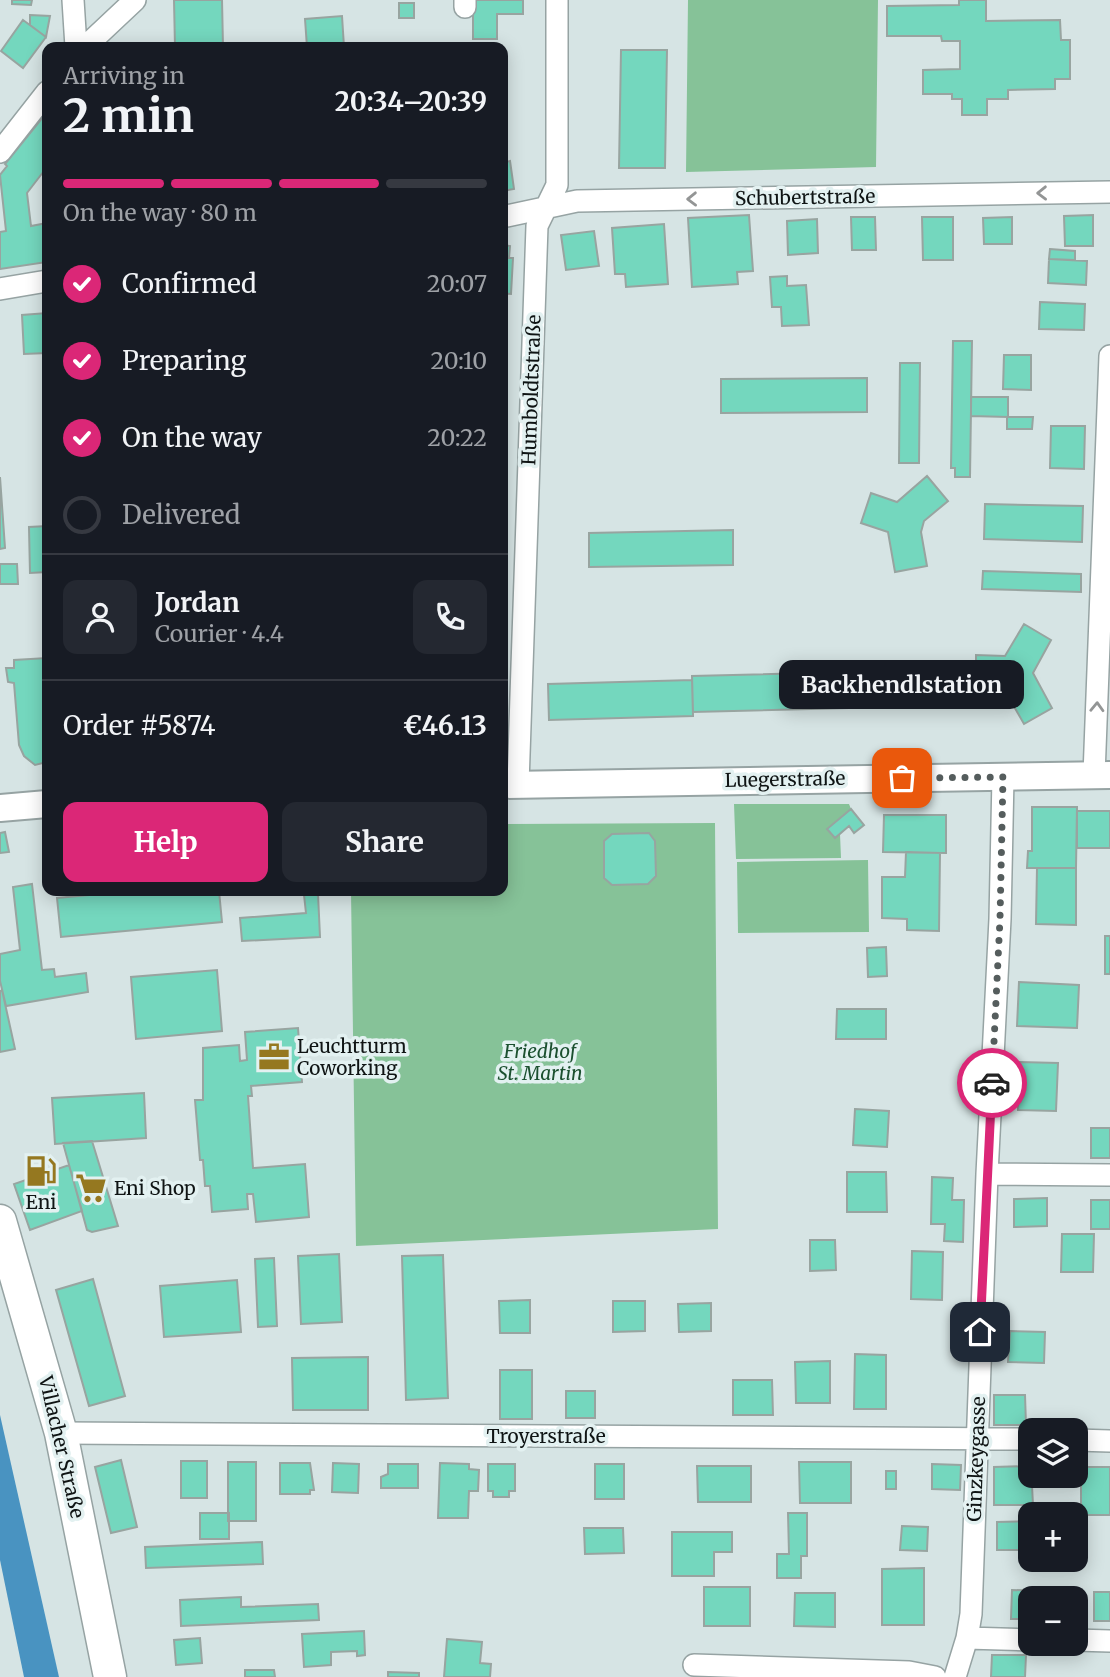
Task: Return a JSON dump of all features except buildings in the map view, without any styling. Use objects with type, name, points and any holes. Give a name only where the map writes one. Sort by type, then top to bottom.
[{"type":"main road","name":"Villacher Straße","points":[[0,1221],[61,1433],[110,1677]]},
{"type":"street","points":[[73,0],[76,42]]},
{"type":"street","points":[[90,42],[135,0]]},
{"type":"street","name":"Humboldtstraße","points":[[510,784],[537,226],[557,185],[557,0]]},
{"type":"street","points":[[0,152],[42,98]]},
{"type":"street","name":"Schubertstraße","points":[[508,216],[546,207],[599,201],[1110,192]]},
{"type":"street","points":[[0,289],[42,282]]},
{"type":"street","points":[[1102,775],[1110,356]]},
{"type":"street","name":"Luegerstraße","points":[[510,784],[1102,775]]},
{"type":"street","name":"Ginzkeygasse","points":[[955,1677],[968,1639],[1000,919],[1003,777]]},
{"type":"street","points":[[0,808],[42,804]]},
{"type":"street","points":[[987,1174],[1110,1175]]},
{"type":"street","name":"Troyerstraße","points":[[61,1433],[1018,1439]]},
{"type":"street","points":[[1088,1440],[1110,1441]]},
{"type":"street","points":[[968,1639],[1018,1640]]},
{"type":"street","points":[[1088,1640],[1110,1641]]},
{"type":"street","points":[[694,1665],[909,1672],[935,1677]]},
{"type":"green space","points":[[688,0],[878,0],[876,167],[686,172]]},
{"type":"green space","points":[[734,804],[849,804],[851,809],[828,829],[835,838],[840,834],[841,858],[736,859]]},
{"type":"green space","name":"Friedhof St. Martin","points":[[715,823],[718,1229],[356,1246],[351,896],[508,896],[508,824]]},
{"type":"green space","points":[[868,860],[869,932],[738,933],[737,862]]},
{"type":"water","points":[[0,1415],[59,1677],[24,1677],[0,1560]]},
{"type":"way so far","points":[[902,778],[1003,777],[1000,919],[992,1083]]},
{"type":"place","name":"Backhendlstation","points":[[902,778]]},
{"type":"place","name":"Leuchtturm Coworking","points":[[274,1057]]},
{"type":"place","name":"Eni","points":[[41,1171]]},
{"type":"place","name":"Eni Shop","points":[[91,1188]]},
{"type":"route","points":[[980,1332],[992,1083]]}]
